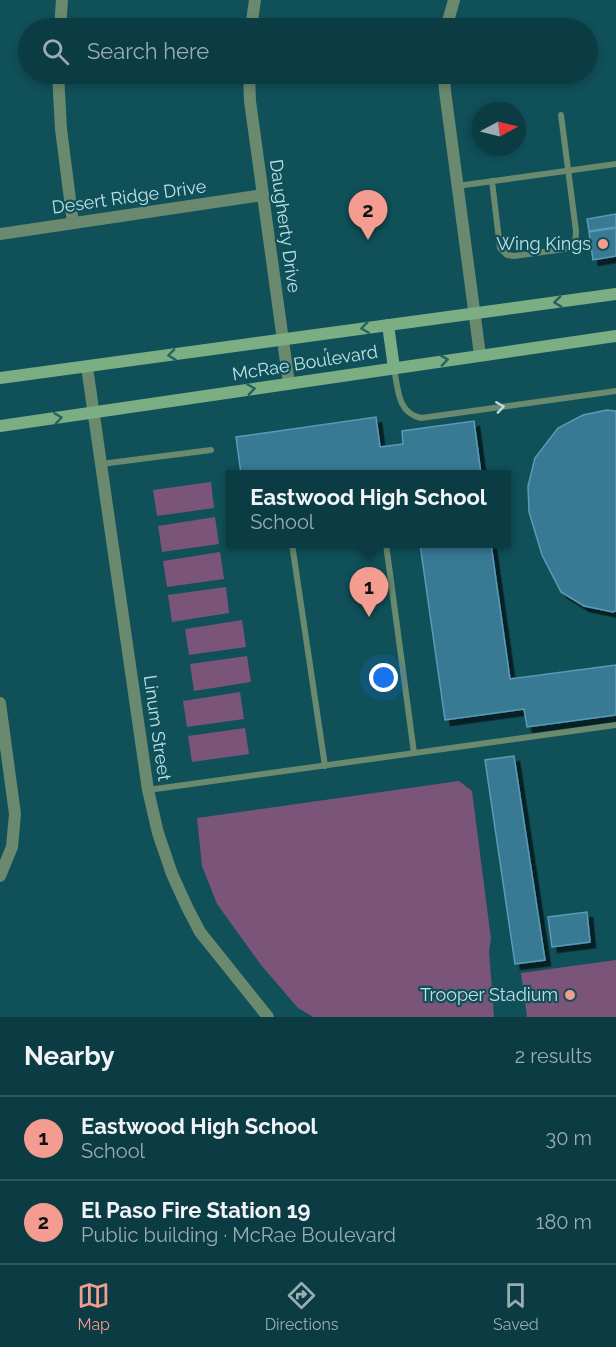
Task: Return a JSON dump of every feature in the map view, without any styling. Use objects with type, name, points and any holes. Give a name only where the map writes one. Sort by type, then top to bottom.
[{"type":"main road","name":"McRae Boulevard","points":[[0,378],[616,294]]},
{"type":"main road","points":[[388,325],[394,368]]},
{"type":"main road","name":"McRae Boulevard","points":[[0,426],[616,336]]},
{"type":"street","points":[[61,18],[62,0]]},
{"type":"street","points":[[252,18],[255,0]]},
{"type":"street","points":[[449,18],[454,0]]},
{"type":"street","points":[[59,84],[61,129],[73,223]]},
{"type":"street","name":"Daugherty Drive","points":[[249,84],[289,384]]},
{"type":"street","points":[[445,84],[480,355]]},
{"type":"street","name":"Desert Ridge Drive","points":[[0,234],[263,195]]},
{"type":"street","name":"Linum Street","points":[[87,367],[148,790],[158,833],[172,874],[200,932],[268,1017]]},
{"type":"street","points":[[0,703],[15,814],[12,847],[0,876]]},
{"type":"lane","points":[[492,181],[500,248],[507,255],[514,256],[573,246],[576,241],[576,231],[561,115]]},
{"type":"lane","points":[[457,186],[616,164]]},
{"type":"lane","points":[[394,368],[402,404],[407,413],[421,418],[616,391]]},
{"type":"lane","points":[[100,464],[211,450]]},
{"type":"lane","points":[[293,548],[325,766]]},
{"type":"lane","points":[[387,548],[414,753]]},
{"type":"lane","points":[[148,790],[616,725]]},
{"type":"path","points":[[325,343],[327,358]]},
{"type":"shaded area","points":[[211,482],[214,508],[157,516],[153,490]]},
{"type":"shaded area","points":[[215,517],[219,544],[162,552],[158,526]]},
{"type":"shaded area","points":[[220,552],[224,579],[167,587],[163,561]]},
{"type":"shaded area","points":[[226,587],[229,613],[172,622],[168,595]]},
{"type":"shaded area","points":[[242,620],[246,647],[189,655],[185,629]]},
{"type":"shaded area","points":[[247,656],[251,682],[194,691],[190,664]]},
{"type":"shaded area","points":[[240,692],[244,719],[187,727],[183,701]]},
{"type":"shaded area","points":[[245,728],[249,754],[192,762],[188,736]]},
{"type":"shaded area","points":[[459,781],[472,791],[491,939],[489,951],[494,1017],[313,1017],[298,1008],[261,965],[217,904],[202,866],[197,818]]},
{"type":"shaded area","name":"Trooper Stadium","points":[[616,960],[616,1017],[527,1017],[521,973]]},
{"type":"building","points":[[616,214],[616,227],[589,231],[587,219]]},
{"type":"building","name":"Wing Kings","points":[[616,228],[616,256],[593,260],[589,232]]},
{"type":"building","points":[[607,410],[616,411],[616,611],[613,612],[584,606],[561,592],[542,555],[529,512],[528,486],[535,458],[558,428],[583,415]]},
{"type":"building","points":[[376,417],[380,447],[403,444],[402,431],[474,421],[480,470],[240,470],[236,437]]},
{"type":"building","points":[[421,548],[492,548],[510,679],[616,665],[616,715],[527,727],[524,709],[445,720]]},
{"type":"building","points":[[514,756],[545,960],[515,964],[485,760]]},
{"type":"building","points":[[587,912],[590,942],[552,947],[548,917]]},
{"type":"place","name":"El Paso Fire Station 19","points":[[368,240]]},
{"type":"place","name":"Wing Kings","points":[[603,244]]},
{"type":"place","name":"Eastwood High School","points":[[369,617]]},
{"type":"place","name":"Trooper Stadium","points":[[570,995]]}]
